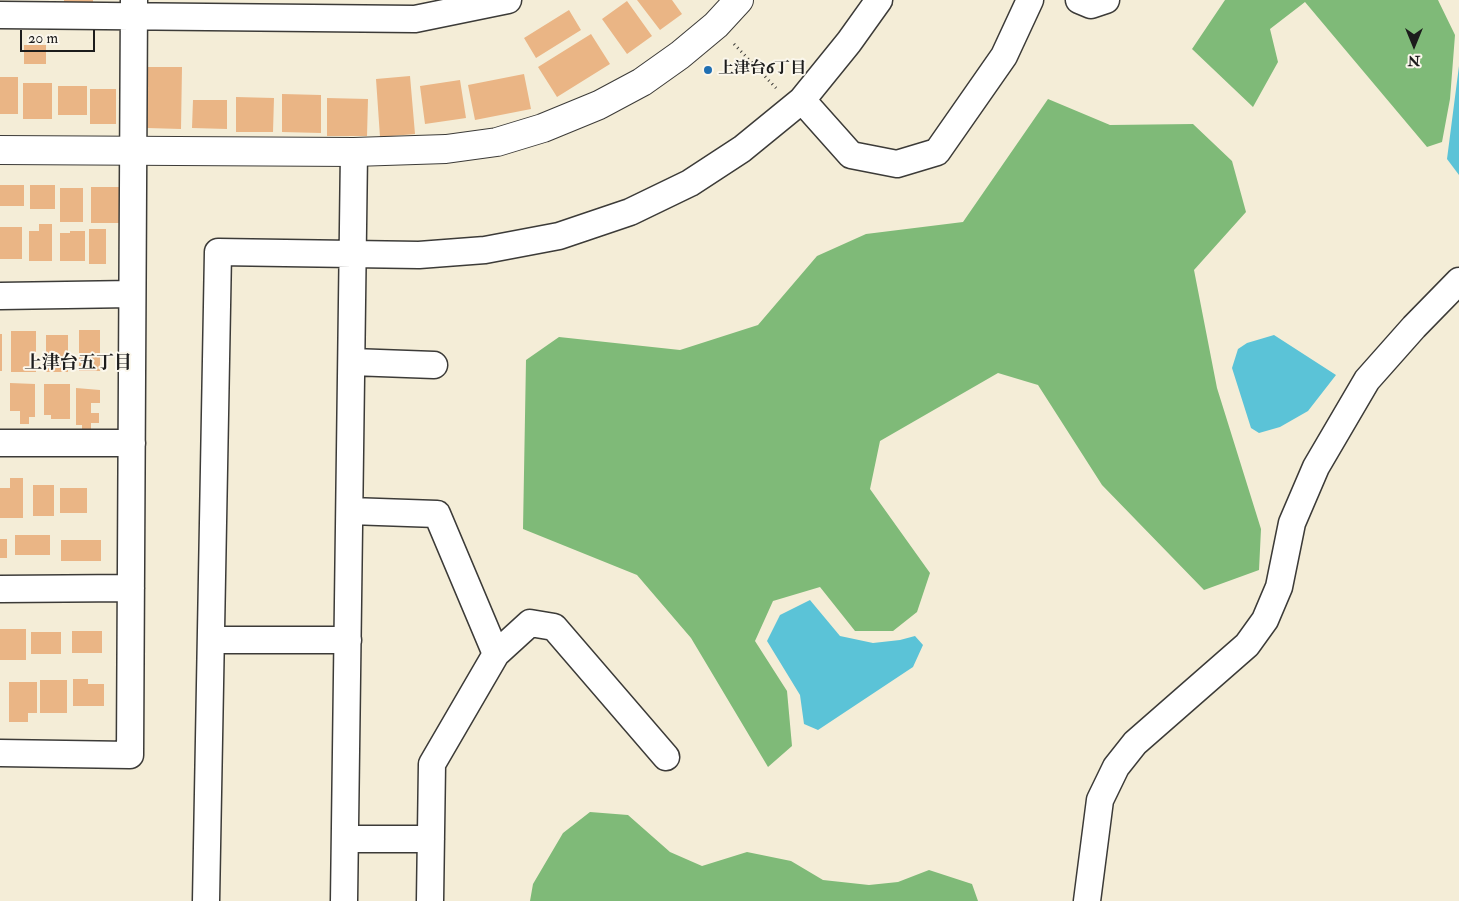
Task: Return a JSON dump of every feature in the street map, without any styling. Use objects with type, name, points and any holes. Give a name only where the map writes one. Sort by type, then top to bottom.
[{"type":"street","points":[[0,15],[134,8],[415,19],[508,0]]},
{"type":"street","points":[[0,150],[354,152],[446,149],[496,142],[543,128],[599,105],[642,82],[680,55],[716,25],[739,0]]},
{"type":"street","points":[[206,901],[218,252],[418,254],[484,250],[559,236],[630,212],[690,183],[742,149],[798,103],[850,42],[879,0]]},
{"type":"street","points":[[798,103],[851,155],[896,164],[937,152],[1004,56],[1030,0]]},
{"type":"street","points":[[1079,0],[1091,5],[1106,0]]},
{"type":"street","points":[[0,753],[130,755],[132,294],[135,150],[134,8]]},
{"type":"street","points":[[344,901],[354,152]]},
{"type":"street","points":[[1087,901],[1100,800],[1116,767],[1135,743],[1247,645],[1260,626],[1279,587],[1292,523],[1316,467],[1367,380],[1414,327],[1459,281]]},
{"type":"street","points":[[0,296],[132,294]]},
{"type":"street","points":[[352,362],[434,365]]},
{"type":"street","points":[[0,442],[132,442]]},
{"type":"street","points":[[350,510],[437,514],[496,654]]},
{"type":"street","points":[[0,589],[131,588]]},
{"type":"street","points":[[430,901],[432,764],[496,654],[530,623],[554,627],[666,757]]},
{"type":"street","points":[[211,640],[348,640]]},
{"type":"street","points":[[345,839],[431,839]]},
{"type":"path","points":[[716,25],[798,103]]},
{"type":"green space","points":[[1225,0],[1438,0],[1455,35],[1450,99],[1442,142],[1427,147],[1305,2],[1270,29],[1278,62],[1253,107],[1192,49]]},
{"type":"green space","points":[[1048,99],[1110,125],[1193,124],[1232,161],[1246,212],[1194,270],[1217,388],[1261,529],[1259,570],[1204,590],[1102,485],[1038,385],[998,373],[880,441],[870,489],[930,573],[917,612],[893,631],[855,631],[820,587],[773,601],[755,641],[787,691],[792,746],[768,767],[691,638],[637,575],[523,529],[526,360],[559,337],[680,350],[758,325],[817,256],[866,234],[963,222]]},
{"type":"green space","points":[[590,812],[628,815],[670,852],[702,866],[747,852],[791,861],[823,880],[869,885],[898,882],[929,870],[972,884],[978,901],[530,901],[533,884],[563,833]]},
{"type":"water","points":[[1459,66],[1459,175],[1447,159]]},
{"type":"water","points":[[1274,335],[1336,375],[1308,411],[1280,427],[1259,433],[1251,428],[1232,368],[1238,349],[1247,343]]},
{"type":"water","points":[[810,600],[840,636],[873,643],[915,636],[923,645],[913,667],[818,730],[804,724],[800,695],[767,641],[780,615]]},
{"type":"building","points":[[64,0],[93,0],[93,14],[64,14]]},
{"type":"building","points":[[637,0],[672,0],[682,14],[660,30]]},
{"type":"building","points":[[627,1],[652,36],[627,54],[602,19]]},
{"type":"building","points":[[569,10],[581,30],[536,58],[524,38]]},
{"type":"building","points":[[591,34],[610,64],[557,97],[538,67]]},
{"type":"building","points":[[24,45],[46,45],[46,64],[24,64]]},
{"type":"building","points":[[148,67],[182,67],[181,129],[147,128],[147,109],[141,109],[141,82],[148,82]]},
{"type":"building","points":[[524,74],[531,109],[475,120],[468,85]]},
{"type":"building","points":[[410,76],[415,134],[380,137],[376,79]]},
{"type":"building","points":[[0,77],[18,77],[18,114],[0,114]]},
{"type":"building","points":[[460,80],[466,118],[425,124],[420,86]]},
{"type":"building","points":[[23,83],[52,83],[52,119],[23,119]]},
{"type":"building","points":[[58,86],[87,86],[87,115],[58,115]]},
{"type":"building","points":[[90,89],[116,89],[116,124],[90,124]]},
{"type":"building","points":[[282,94],[321,95],[321,133],[282,132]]},
{"type":"building","points":[[236,97],[274,98],[273,132],[236,132]]},
{"type":"building","points":[[327,98],[368,99],[367,136],[327,136]]},
{"type":"building","points":[[193,100],[227,100],[227,129],[192,128]]},
{"type":"building","points":[[0,185],[24,185],[24,206],[0,206]]},
{"type":"building","points":[[30,185],[55,185],[55,209],[30,209]]},
{"type":"building","points":[[91,187],[119,187],[119,223],[91,223]]},
{"type":"building","points":[[60,188],[83,188],[83,222],[60,222]]},
{"type":"building","points":[[39,224],[52,224],[52,261],[29,261],[29,231],[39,231]]},
{"type":"building","points":[[0,227],[22,227],[22,259],[0,259]]},
{"type":"building","points":[[89,229],[106,229],[106,264],[89,264]]},
{"type":"building","points":[[70,231],[85,231],[85,261],[60,261],[60,233],[70,233]]},
{"type":"building","points":[[79,330],[100,330],[100,371],[79,371]]},
{"type":"building","points":[[11,331],[36,331],[36,372],[11,372]]},
{"type":"building","points":[[0,334],[2,334],[2,371],[0,371]]},
{"type":"building","points":[[46,335],[68,335],[68,372],[46,372]]},
{"type":"building","points":[[10,383],[35,384],[35,417],[29,417],[29,424],[20,424],[20,411],[10,411]]},
{"type":"building","points":[[44,384],[70,384],[70,419],[51,419],[51,415],[44,415]]},
{"type":"building","points":[[76,388],[100,390],[100,403],[91,403],[91,413],[99,413],[99,423],[91,423],[91,431],[82,431],[82,425],[76,425]]},
{"type":"building","points":[[10,478],[23,478],[23,518],[0,518],[0,488],[10,488]]},
{"type":"building","points":[[33,485],[54,485],[54,516],[33,516]]},
{"type":"building","points":[[60,488],[87,488],[87,513],[60,513]]},
{"type":"building","points":[[15,535],[50,535],[50,555],[15,555]]},
{"type":"building","points":[[0,539],[7,539],[7,558],[0,558]]},
{"type":"building","points":[[61,540],[101,540],[101,561],[61,561]]},
{"type":"building","points":[[0,629],[26,629],[26,660],[0,660]]},
{"type":"building","points":[[72,631],[102,631],[102,653],[72,653]]},
{"type":"building","points":[[31,632],[61,632],[61,654],[31,654]]},
{"type":"building","points":[[73,679],[88,679],[88,684],[104,684],[104,706],[73,706]]},
{"type":"building","points":[[40,680],[67,680],[67,713],[40,713]]},
{"type":"building","points":[[9,682],[37,682],[37,713],[28,713],[28,722],[9,722]]},
{"type":"place","name":"上津台6丁目","points":[[708,70]]},
{"type":"district","name":"上津台五丁目","points":[[78,364]]}]
